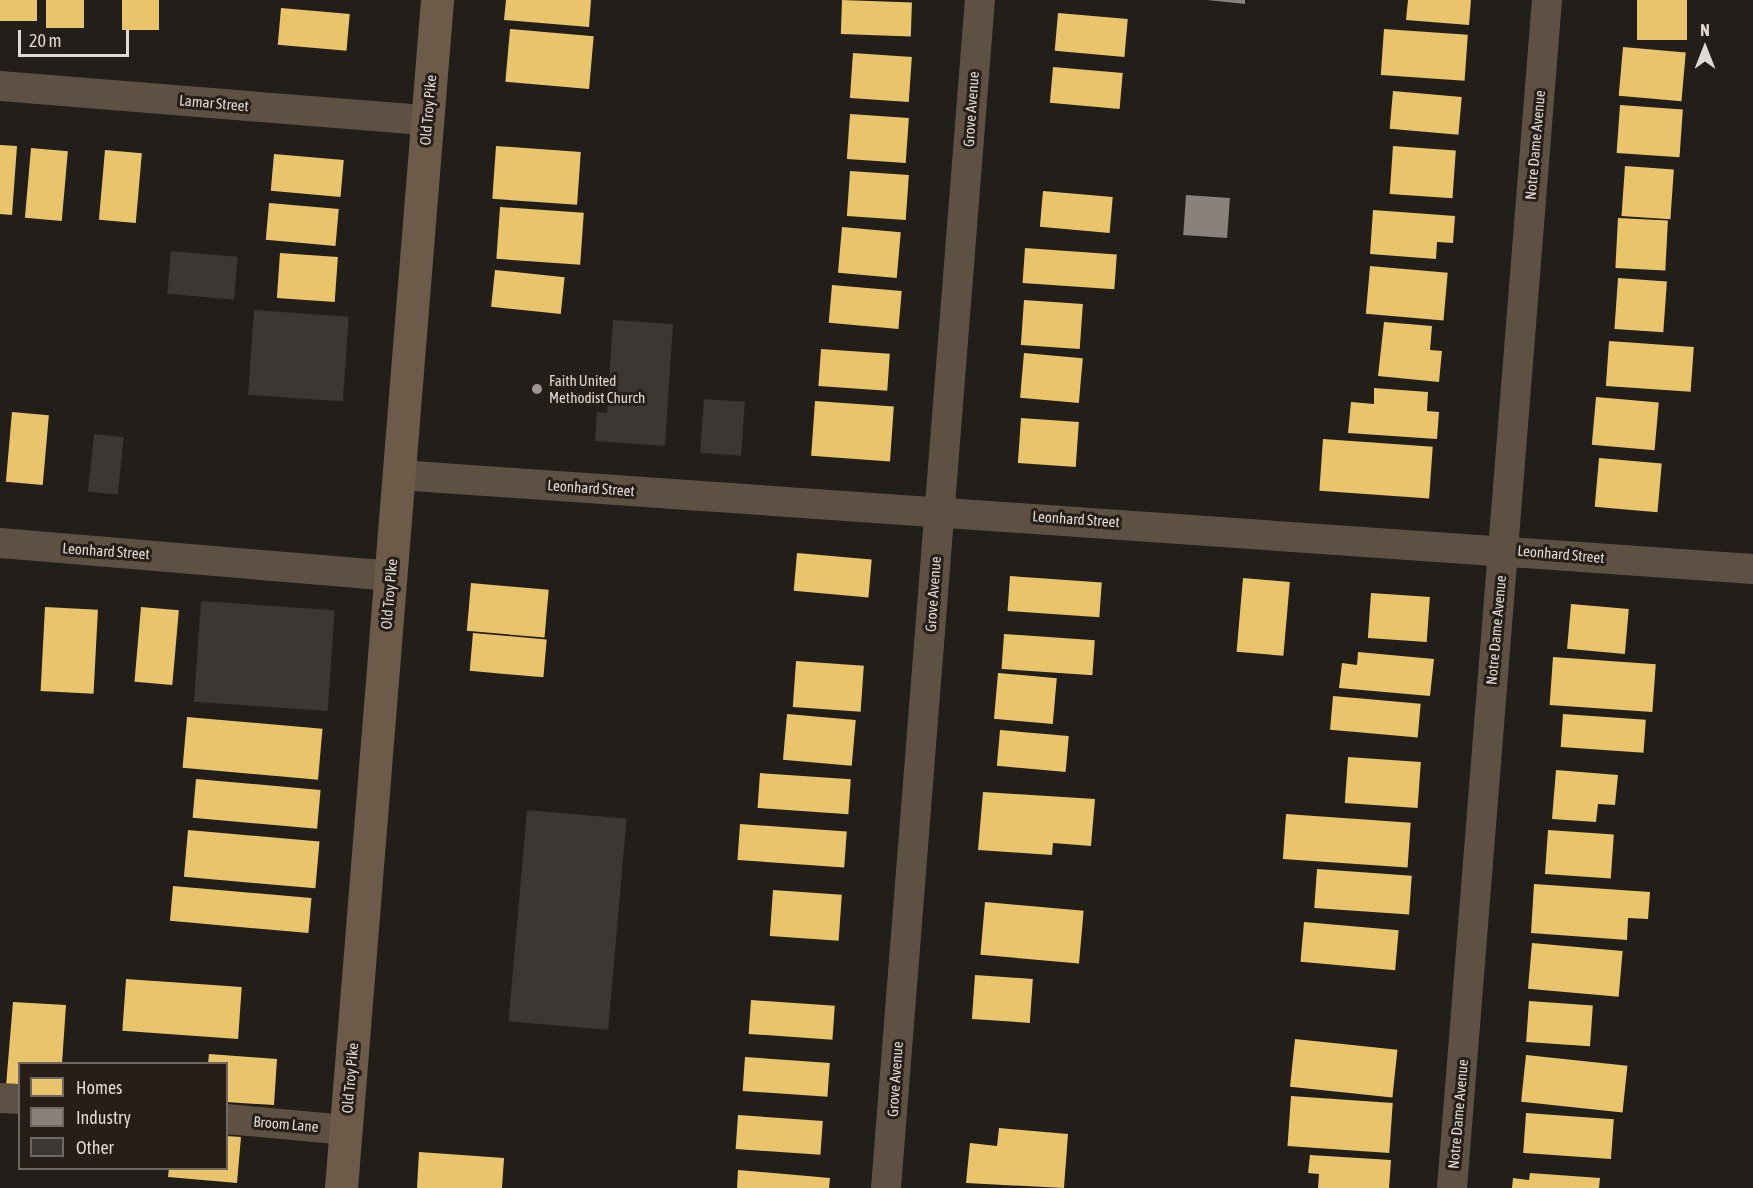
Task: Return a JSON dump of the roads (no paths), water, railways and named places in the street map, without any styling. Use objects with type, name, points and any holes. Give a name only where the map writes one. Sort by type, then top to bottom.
[{"type":"main road","name":"Old Troy Pike","points":[[341,1188],[437,0]]},
{"type":"street","name":"Grove Avenue","points":[[886,1188],[980,0]]},
{"type":"street","name":"Notre Dame Avenue","points":[[1452,1188],[1547,0]]},
{"type":"street","name":"Lamar Street","points":[[0,86],[428,120]]},
{"type":"street","name":"Leonhard Street","points":[[399,475],[940,510],[1753,569]]},
{"type":"street","name":"Leonhard Street","points":[[0,543],[391,576]]},
{"type":"street","points":[[0,1098],[18,1099]]},
{"type":"street","name":"Broom Lane","points":[[228,1119],[346,1130]]},
{"type":"place","name":"Faith United Methodist Church","points":[[537,389]]}]
